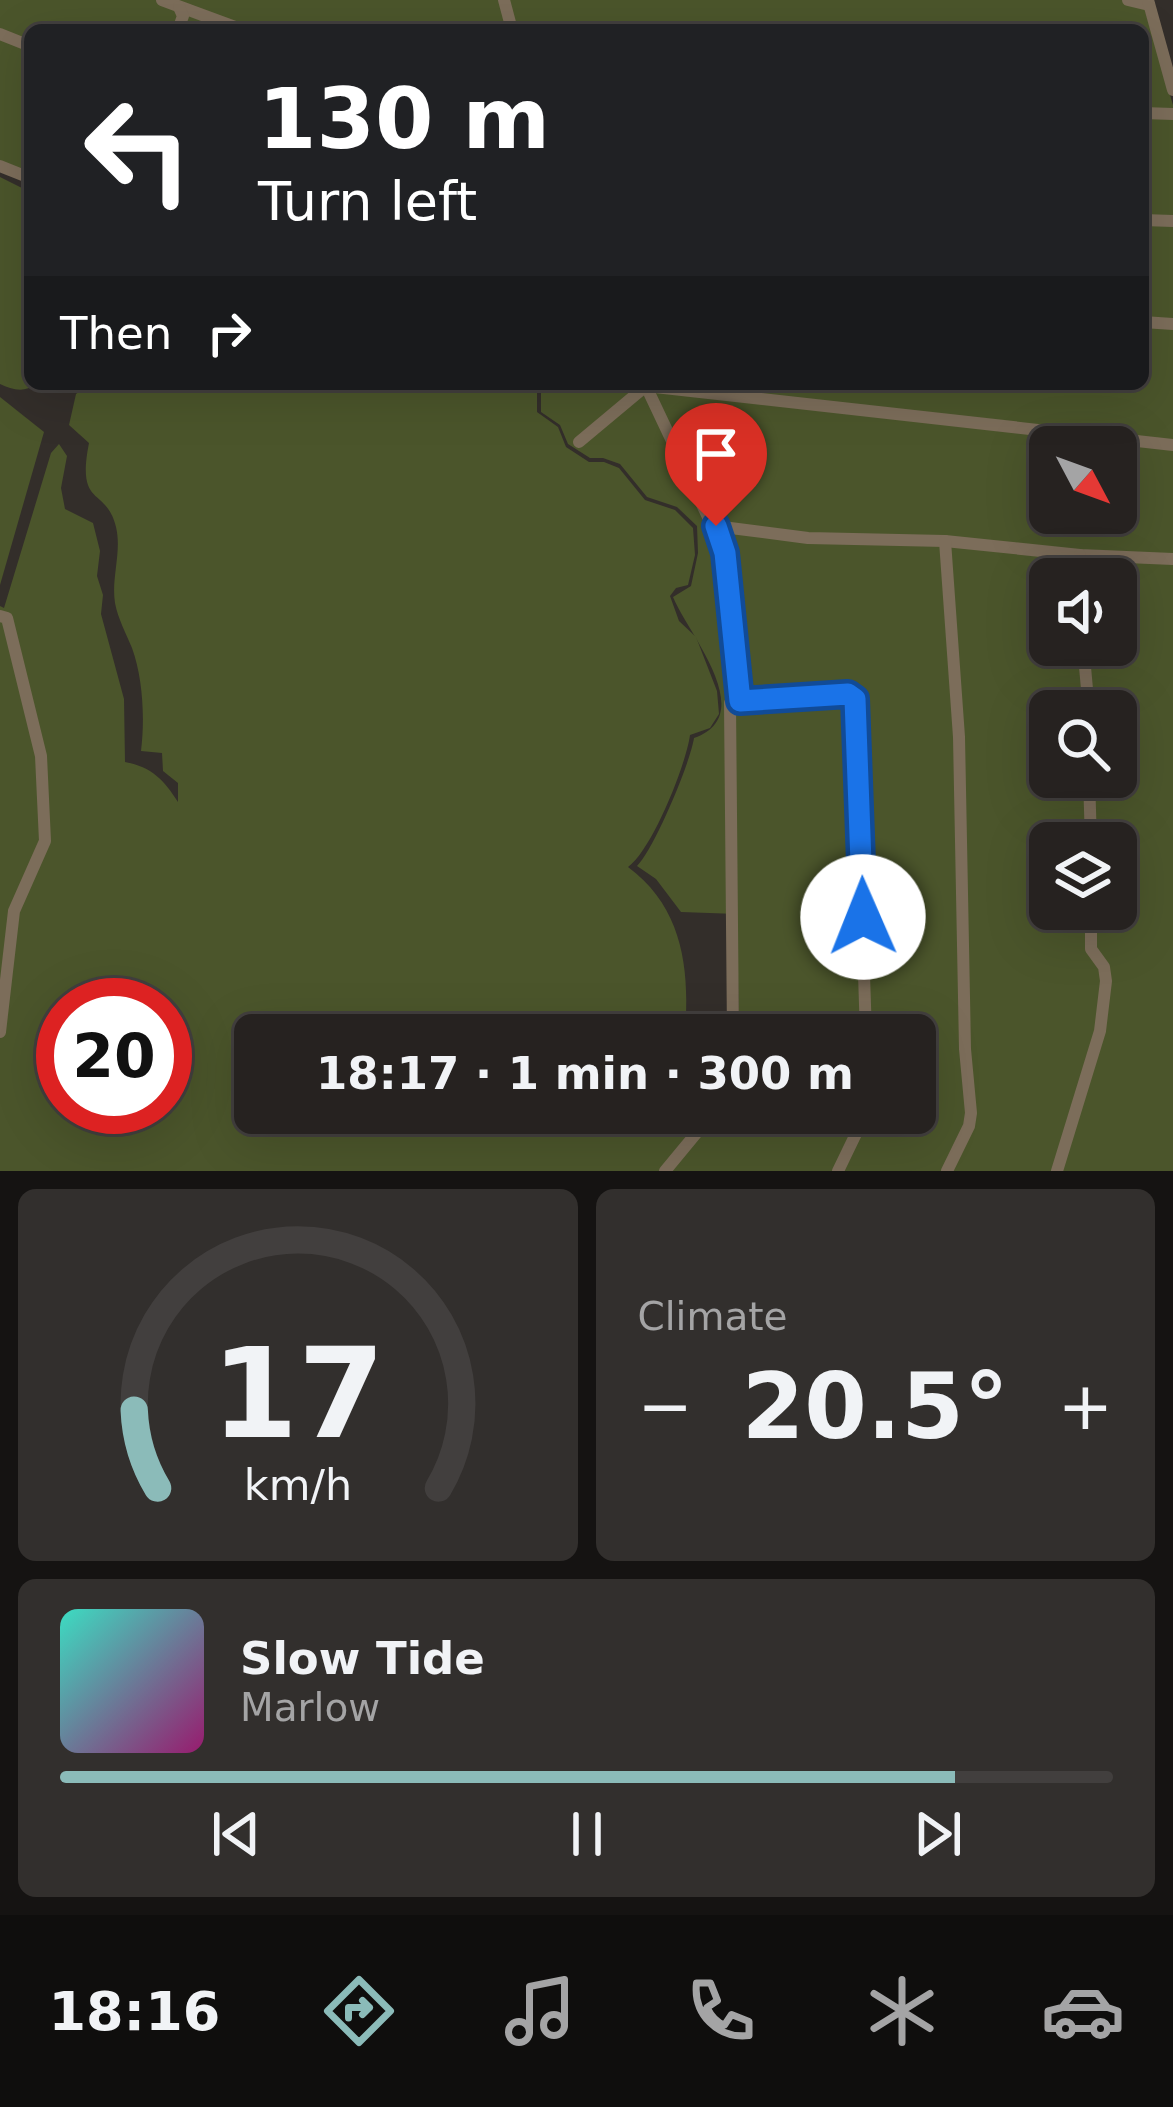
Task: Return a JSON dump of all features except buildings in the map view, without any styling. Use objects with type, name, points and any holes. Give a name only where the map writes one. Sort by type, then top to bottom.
[{"type":"street","points":[[162,0],[229,24]]},
{"type":"street","points":[[1128,0],[1148,3],[1173,90]]},
{"type":"street","points":[[579,442],[640,390]]},
{"type":"street","points":[[648,390],[725,553],[740,701]]},
{"type":"street","points":[[690,390],[1173,445]]},
{"type":"street","points":[[716,526],[808,538],[945,541],[1173,559]]},
{"type":"street","points":[[945,541],[959,737],[970,1113],[969,1126],[947,1171]]},
{"type":"street","points":[[0,616],[7,618],[41,756],[45,841],[14,911],[0,1032]]},
{"type":"street","points":[[733,1014],[730,704],[848,694],[855,699],[865,1014]]},
{"type":"street","points":[[1057,1171],[1100,1031],[1106,982],[1104,967],[1091,949],[1091,930]]},
{"type":"street","points":[[665,1171],[696,1134]]},
{"type":"street","points":[[838,1171],[856,1134]]},
{"type":"green space","points":[[0,0],[1142,0],[1173,105],[1173,1171],[671,1171],[701,1134],[936,1134],[936,1014],[739,1014],[737,914],[681,912],[656,879],[637,866],[670,805],[694,738],[713,727],[721,711],[714,673],[673,597],[691,586],[698,553],[697,526],[677,507],[647,497],[620,464],[590,458],[568,444],[560,425],[541,412],[541,390],[1149,390],[1149,24],[24,24],[24,172],[0,162]]},
{"type":"green space","points":[[0,177],[24,189],[24,390],[0,384]]},
{"type":"green space","points":[[81,390],[537,390],[537,412],[558,427],[566,447],[589,462],[619,468],[645,500],[675,510],[693,528],[695,555],[688,585],[676,588],[670,596],[679,621],[696,637],[717,691],[719,714],[710,728],[690,735],[666,806],[628,867],[660,900],[679,940],[685,1014],[234,1014],[234,1134],[688,1134],[660,1171],[0,1171],[0,606],[4,608],[51,453],[59,444],[67,456],[61,488],[65,509],[93,523],[100,551],[101,614],[124,699],[125,762],[156,776],[178,802],[178,783],[163,771],[162,753],[141,751],[139,672],[115,603],[116,527],[106,506],[89,488],[89,443],[69,425]]},
{"type":"green space","points":[[0,397],[44,432],[0,585]]},
{"type":"route","points":[[716,526],[725,553],[740,701],[848,694],[855,699],[863,917]]}]
